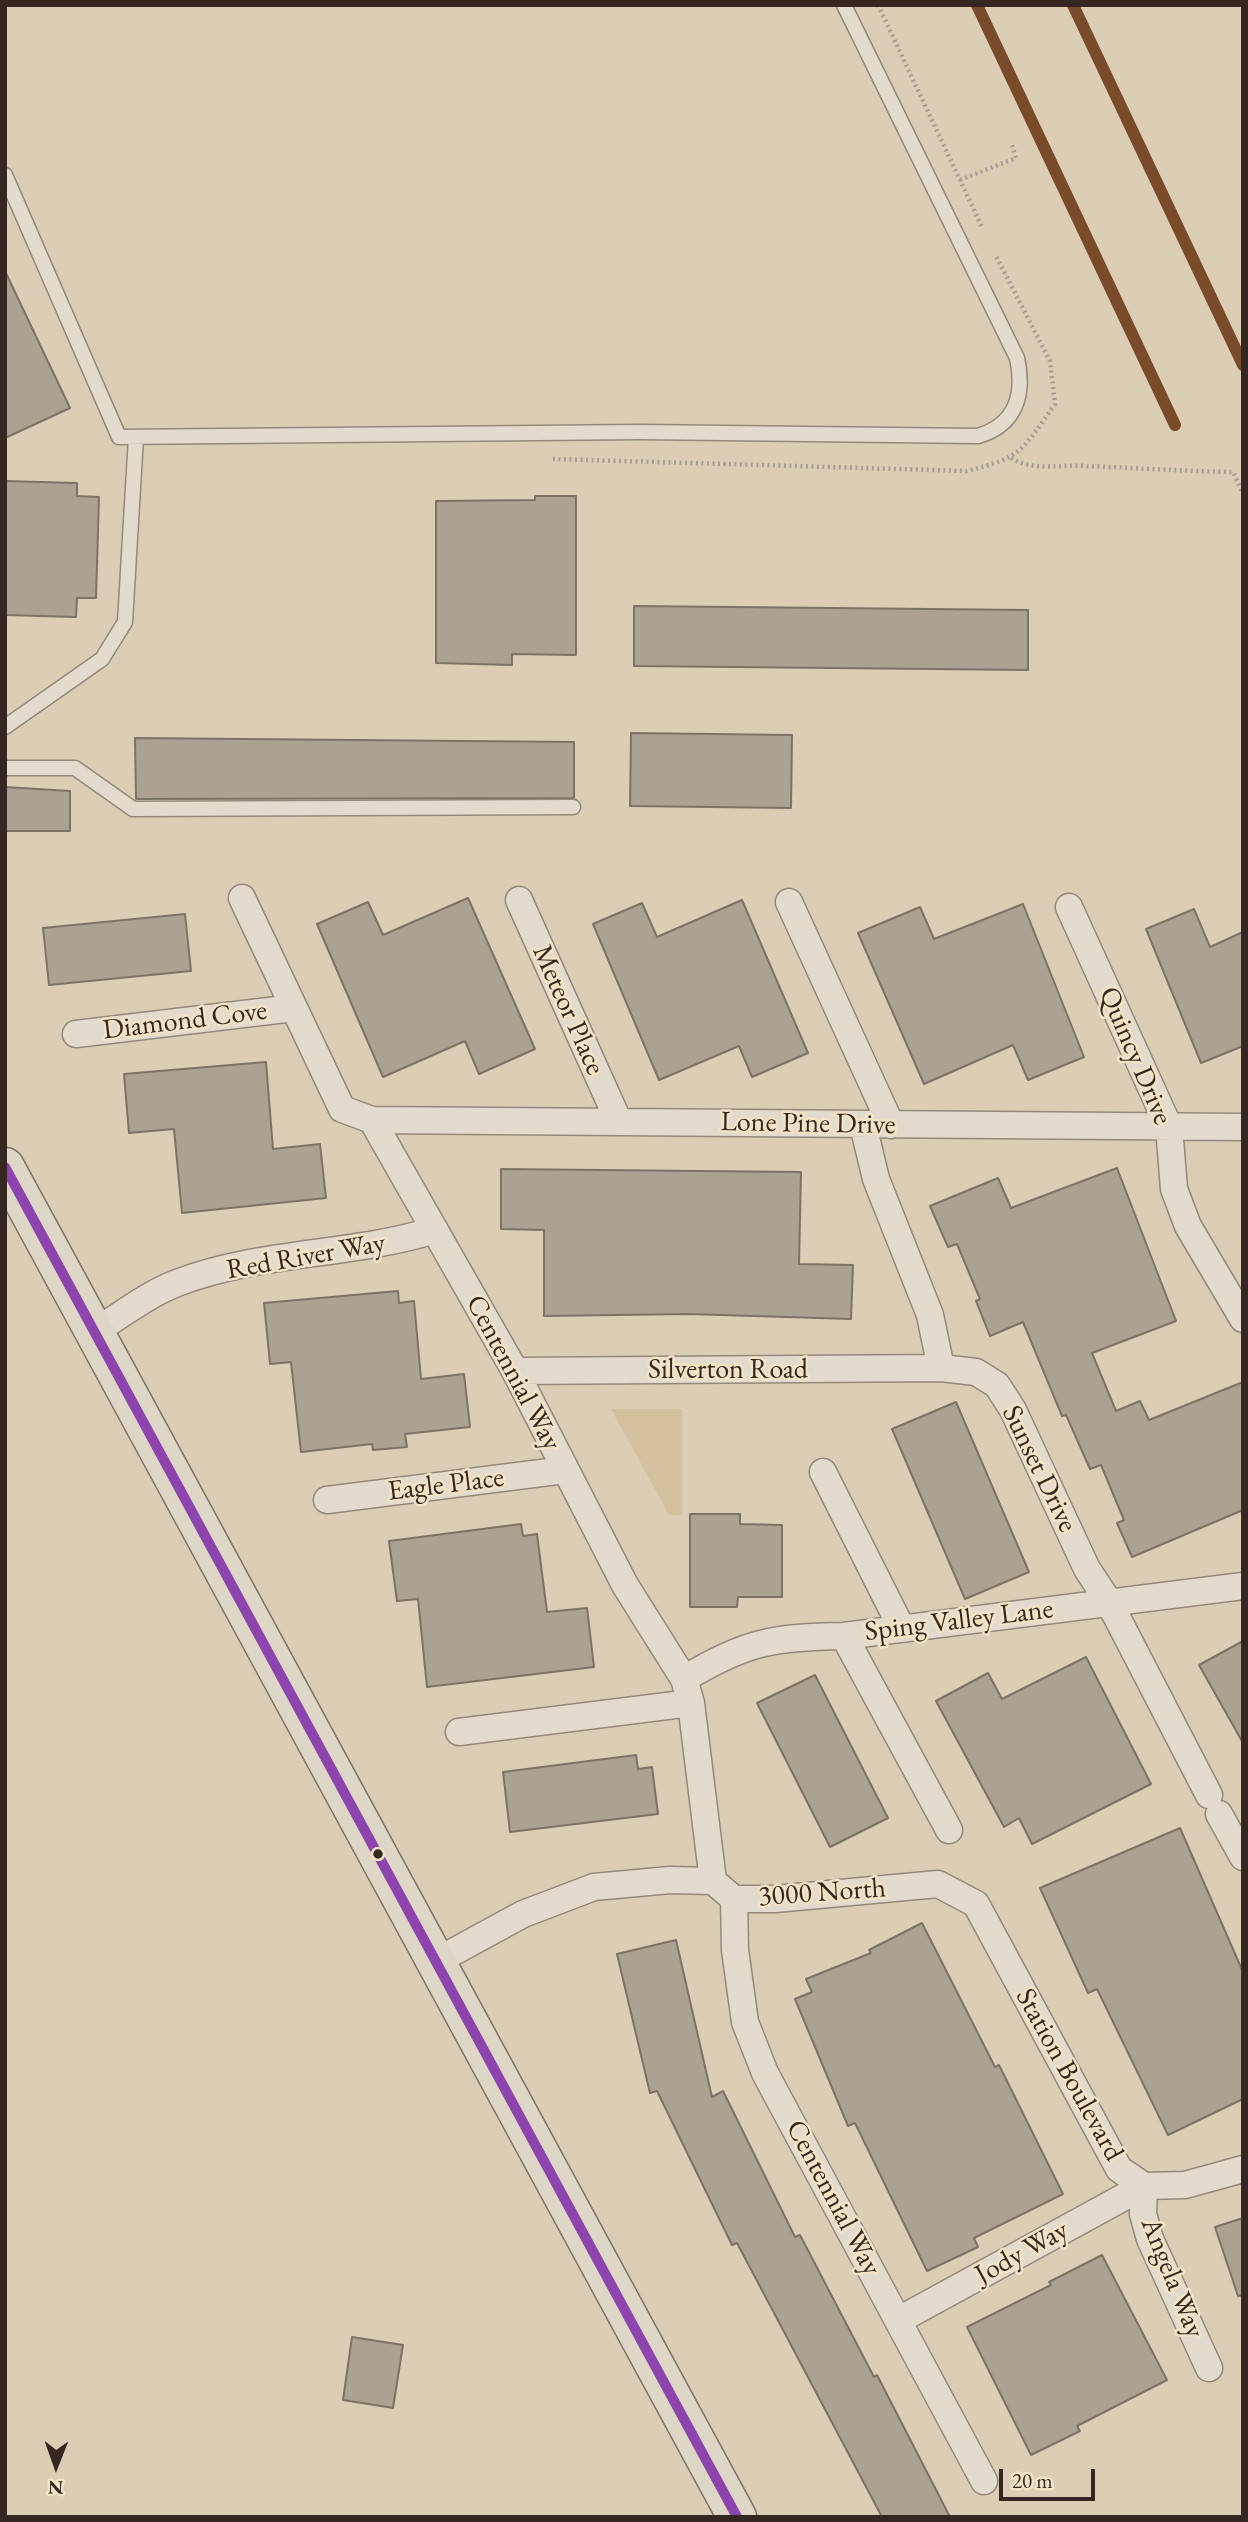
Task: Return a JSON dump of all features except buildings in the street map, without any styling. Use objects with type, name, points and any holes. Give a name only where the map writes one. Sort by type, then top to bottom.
[{"type":"main road","points":[[5,1167],[737,2517]]},
{"type":"street","points":[[242,898],[342,1109],[372,1120]]},
{"type":"street","name":"Meteor Place","points":[[519,900],[618,1120]]},
{"type":"street","points":[[789,902],[891,1125]]},
{"type":"street","name":"Quincy Drive","points":[[1069,907],[1169,1127],[1174,1189],[1188,1226],[1243,1319]]},
{"type":"street","name":"Diamond Cove","points":[[76,1034],[294,1008]]},
{"type":"street","name":"Lone Pine Drive","points":[[372,1120],[1243,1127]]},
{"type":"street","name":"Centennial Way","points":[[372,1120],[515,1371],[625,1585],[688,1691],[713,1881]]},
{"type":"street","points":[[863,1125],[876,1179],[930,1315],[941,1368]]},
{"type":"street","name":"Red River Way","points":[[94,1332],[176,1283],[246,1264],[402,1240],[435,1230]]},
{"type":"street","name":"Silverton Road","points":[[515,1371],[941,1368]]},
{"type":"street","name":"Sunset Drive","points":[[941,1368],[976,1372],[997,1385],[1013,1410],[1087,1569],[1109,1602],[1243,1857]]},
{"type":"street","name":"Eagle Place","points":[[327,1500],[565,1470]]},
{"type":"street","points":[[824,1472],[901,1627]]},
{"type":"street","name":"Sping Valley Lane","points":[[688,1691],[720,1657],[754,1643],[844,1636],[1243,1586]]},
{"type":"street","points":[[844,1636],[950,1830]]},
{"type":"street","points":[[459,1732],[688,1691]]},
{"type":"street","points":[[435,1962],[523,1914],[594,1887],[670,1880],[713,1881]]},
{"type":"street","name":"3000 North","points":[[713,1881],[734,1899],[775,1899],[938,1884]]},
{"type":"street","name":"Station Boulevard","points":[[938,1884],[976,1904],[1119,2169],[1144,2186],[1185,2185],[1243,2169]]},
{"type":"street","name":"Centennial Way","points":[[734,1899],[735,1950],[745,2022],[760,2061],[984,2481]]},
{"type":"street","name":"Jody Way","points":[[899,2320],[1144,2186]]},
{"type":"street","name":"Angela Way","points":[[1144,2186],[1143,2214],[1150,2239],[1209,2368]]},
{"type":"lane","points":[[5,175],[119,437],[640,432],[978,436],[992,432],[1004,424],[1017,405],[1021,385],[1017,358],[844,5]]},
{"type":"lane","points":[[5,727],[102,659],[125,622],[136,437]]},
{"type":"lane","points":[[5,768],[75,768],[133,810],[573,807]]},
{"type":"path","points":[[878,5],[987,238]]},
{"type":"path","points":[[960,180],[1016,158],[1012,145]]},
{"type":"path","points":[[550,459],[967,471],[1011,458],[1020,452],[1055,404],[1050,361],[992,247]]},
{"type":"path","points":[[1011,458],[1027,467],[1085,466],[1121,470],[1233,472],[1243,494]]},
{"type":"shaded area","points":[[611,1409],[682,1409],[682,1515],[669,1515]]},
{"type":"transit line","points":[[977,5],[1175,425]]},
{"type":"transit line","points":[[1073,5],[1243,365]]},
{"type":"transit line","points":[[5,1167],[737,2517]]}]
